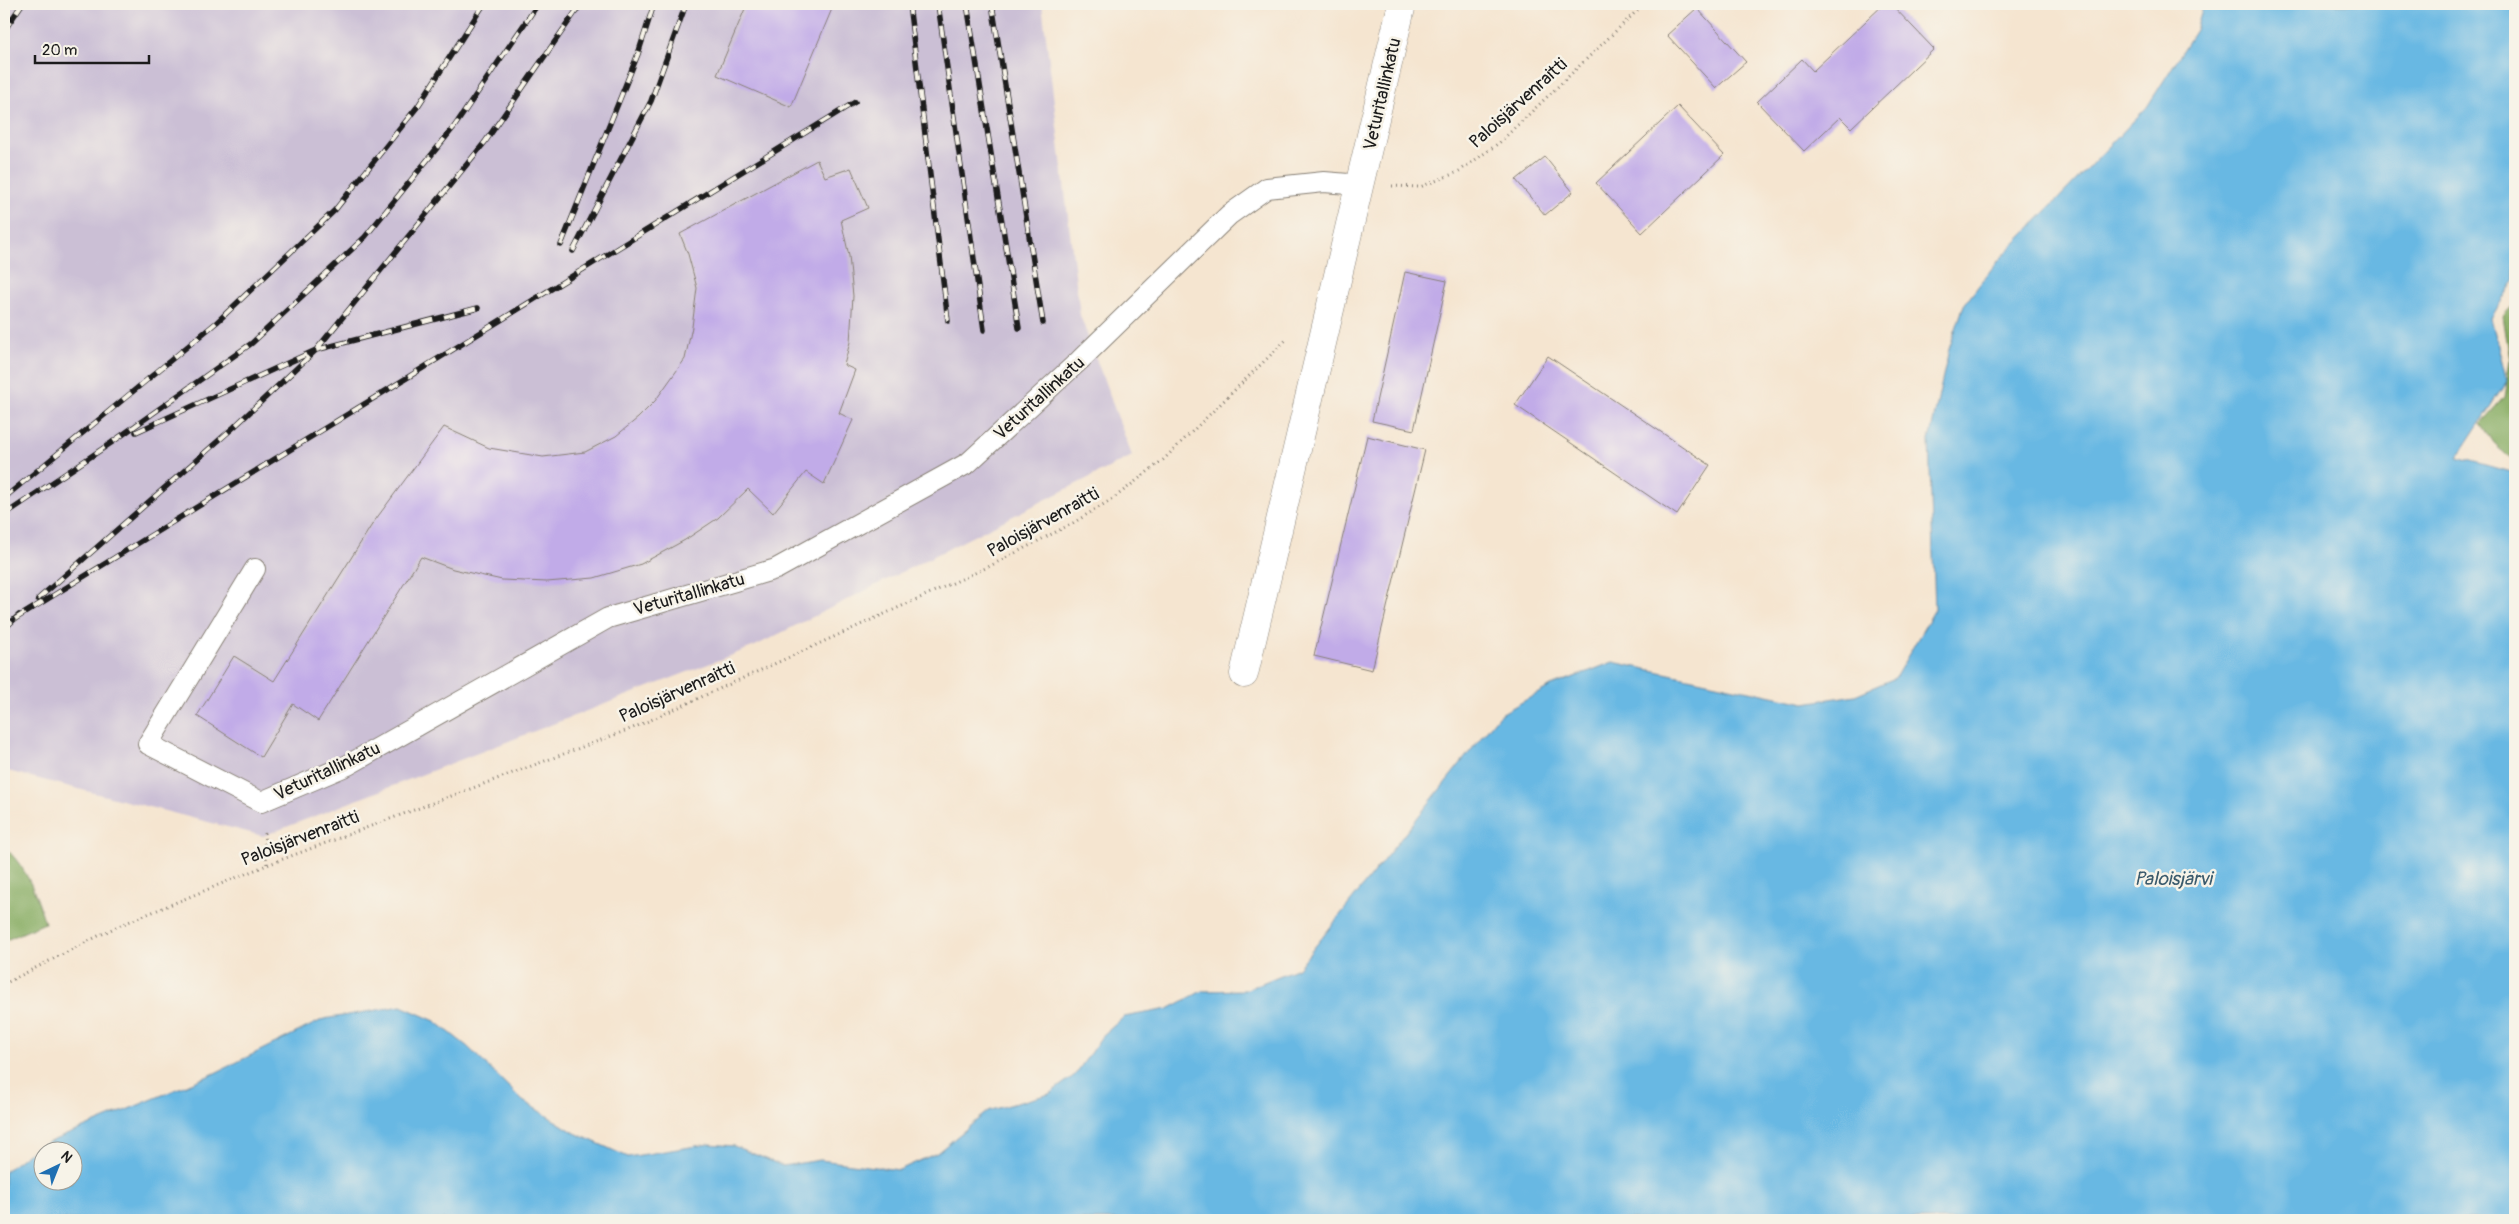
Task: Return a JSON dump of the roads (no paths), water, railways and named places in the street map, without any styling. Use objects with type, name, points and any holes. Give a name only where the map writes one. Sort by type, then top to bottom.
[{"type":"street","name":"Veturitallinkatu","points":[[1244,674],[1402,4]]},
{"type":"lane","name":"Veturitallinkatu","points":[[254,570],[148,744],[261,802],[348,765],[608,618],[776,569],[968,463],[1080,360],[1229,214],[1267,188],[1324,182],[1361,184]]},
{"type":"water","name":"Paloisjärvi","points":[[2204,4],[2515,4],[2515,279],[2491,318],[2507,381],[2457,457],[2515,473],[2515,1220],[4,1220],[4,1172],[32,1150],[32,1192],[82,1192],[82,1142],[49,1142],[213,1074],[324,1019],[401,1006],[435,1021],[468,1047],[523,1101],[575,1133],[628,1157],[709,1144],[734,1146],[783,1166],[820,1160],[899,1170],[937,1153],[988,1111],[1049,1094],[1075,1075],[1102,1036],[1124,1017],[1168,1009],[1202,991],[1245,990],[1298,968],[1499,715],[1551,686],[1613,662],[1805,703],[1855,695],[1895,678],[1935,609],[1929,441],[1949,349],[1964,305],[1996,263],[2147,107],[2196,30]]},
{"type":"railway","points":[[4,31],[22,4]]},
{"type":"railway","points":[[4,498],[217,322],[335,210],[418,106],[484,4]]},
{"type":"railway","points":[[4,515],[111,443],[252,343],[365,237],[454,127],[538,4]]},
{"type":"railway","points":[[38,599],[234,427],[316,350],[485,142],[581,4]]},
{"type":"railway","points":[[561,245],[638,54],[654,4]]},
{"type":"railway","points":[[573,251],[651,101],[686,4]]},
{"type":"railway","points":[[909,4],[948,321]]},
{"type":"railway","points":[[938,4],[984,330]]},
{"type":"railway","points":[[967,4],[1019,328]]},
{"type":"railway","points":[[992,4],[1043,323]]},
{"type":"railway","points":[[15,619],[855,102]]},
{"type":"railway","points":[[136,432],[316,350],[478,308]]},
{"type":"railway","points":[[4,629],[19,615]]}]
